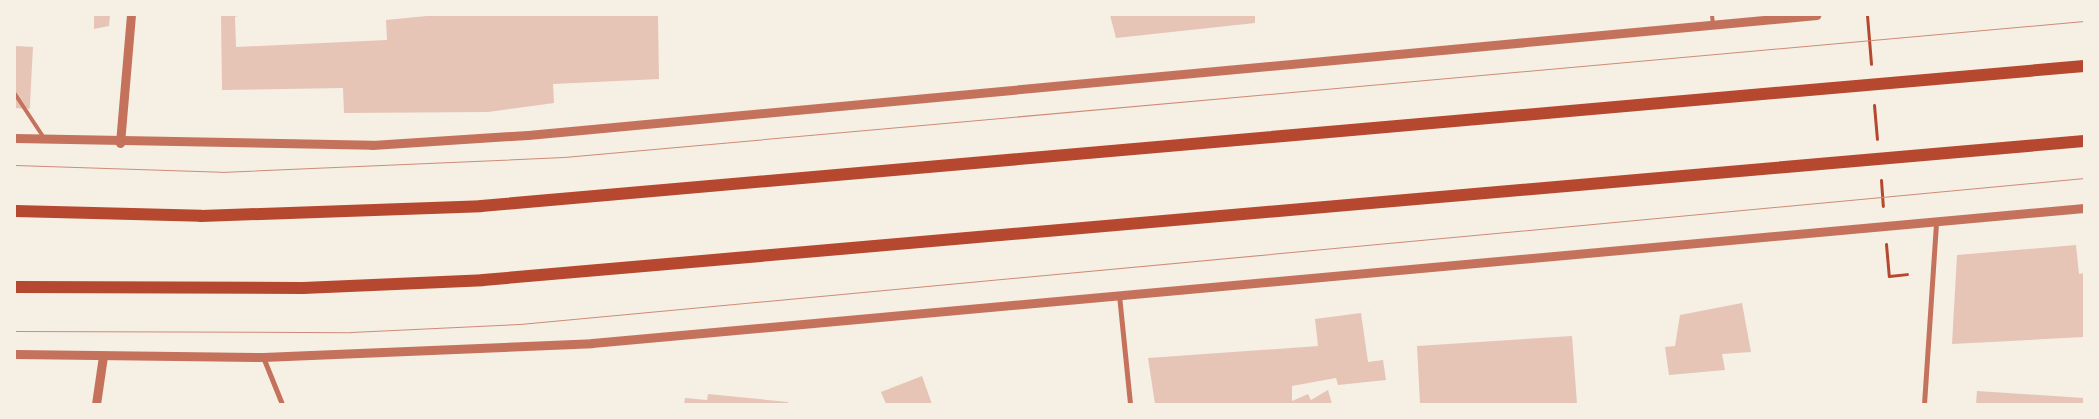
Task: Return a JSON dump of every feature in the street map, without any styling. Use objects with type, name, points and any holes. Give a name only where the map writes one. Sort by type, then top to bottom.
[{"type":"main road","points":[[15,211],[219,215],[481,206],[2084,66]]},
{"type":"main road","points":[[15,287],[303,288],[483,280],[2084,141]]},
{"type":"street","points":[[120,143],[131,15]]},
{"type":"street","points":[[15,138],[120,143],[372,145],[528,135],[1713,20],[1816,15]]},
{"type":"street","points":[[15,354],[263,357],[592,343],[2084,208]]},
{"type":"street","points":[[1924,404],[1936,221]]},
{"type":"street","points":[[1119,295],[1130,404]]},
{"type":"street","points":[[96,404],[103,356]]},
{"type":"street","points":[[263,357],[282,404]]},
{"type":"lane","points":[[15,94],[46,140]]},
{"type":"building","points":[[94,15],[110,15],[109,26],[94,29]]},
{"type":"building","points":[[221,15],[240,15],[235,17],[236,47],[387,40],[386,20],[437,15],[658,15],[659,79],[553,84],[554,103],[488,112],[344,113],[343,88],[222,90]]},
{"type":"building","points":[[1110,15],[1255,15],[1255,23],[1116,38]]},
{"type":"building","points":[[15,46],[33,47],[30,109],[15,108]]},
{"type":"building","points":[[2076,245],[2079,274],[2084,273],[2084,337],[1952,344],[1957,255]]},
{"type":"building","points":[[1742,303],[1751,352],[1722,354],[1725,370],[1669,375],[1665,347],[1675,346],[1680,315]]},
{"type":"building","points":[[1361,313],[1368,362],[1383,360],[1386,380],[1338,385],[1336,378],[1292,386],[1292,401],[1308,394],[1311,400],[1328,390],[1332,404],[1155,404],[1148,358],[1318,346],[1315,319]]},
{"type":"building","points":[[1572,336],[1577,404],[1420,404],[1417,346]]},
{"type":"building","points":[[922,376],[932,404],[886,404],[881,392]]},
{"type":"building","points":[[1977,391],[2084,398],[2084,404],[1976,404]]},
{"type":"building","points":[[708,394],[788,402],[788,404],[684,404],[685,398],[707,400]]},
{"type":"tram line","points":[[15,165],[221,172],[564,157],[2084,21]]},
{"type":"tram line","points":[[15,331],[351,332],[520,324],[2084,178]]}]
